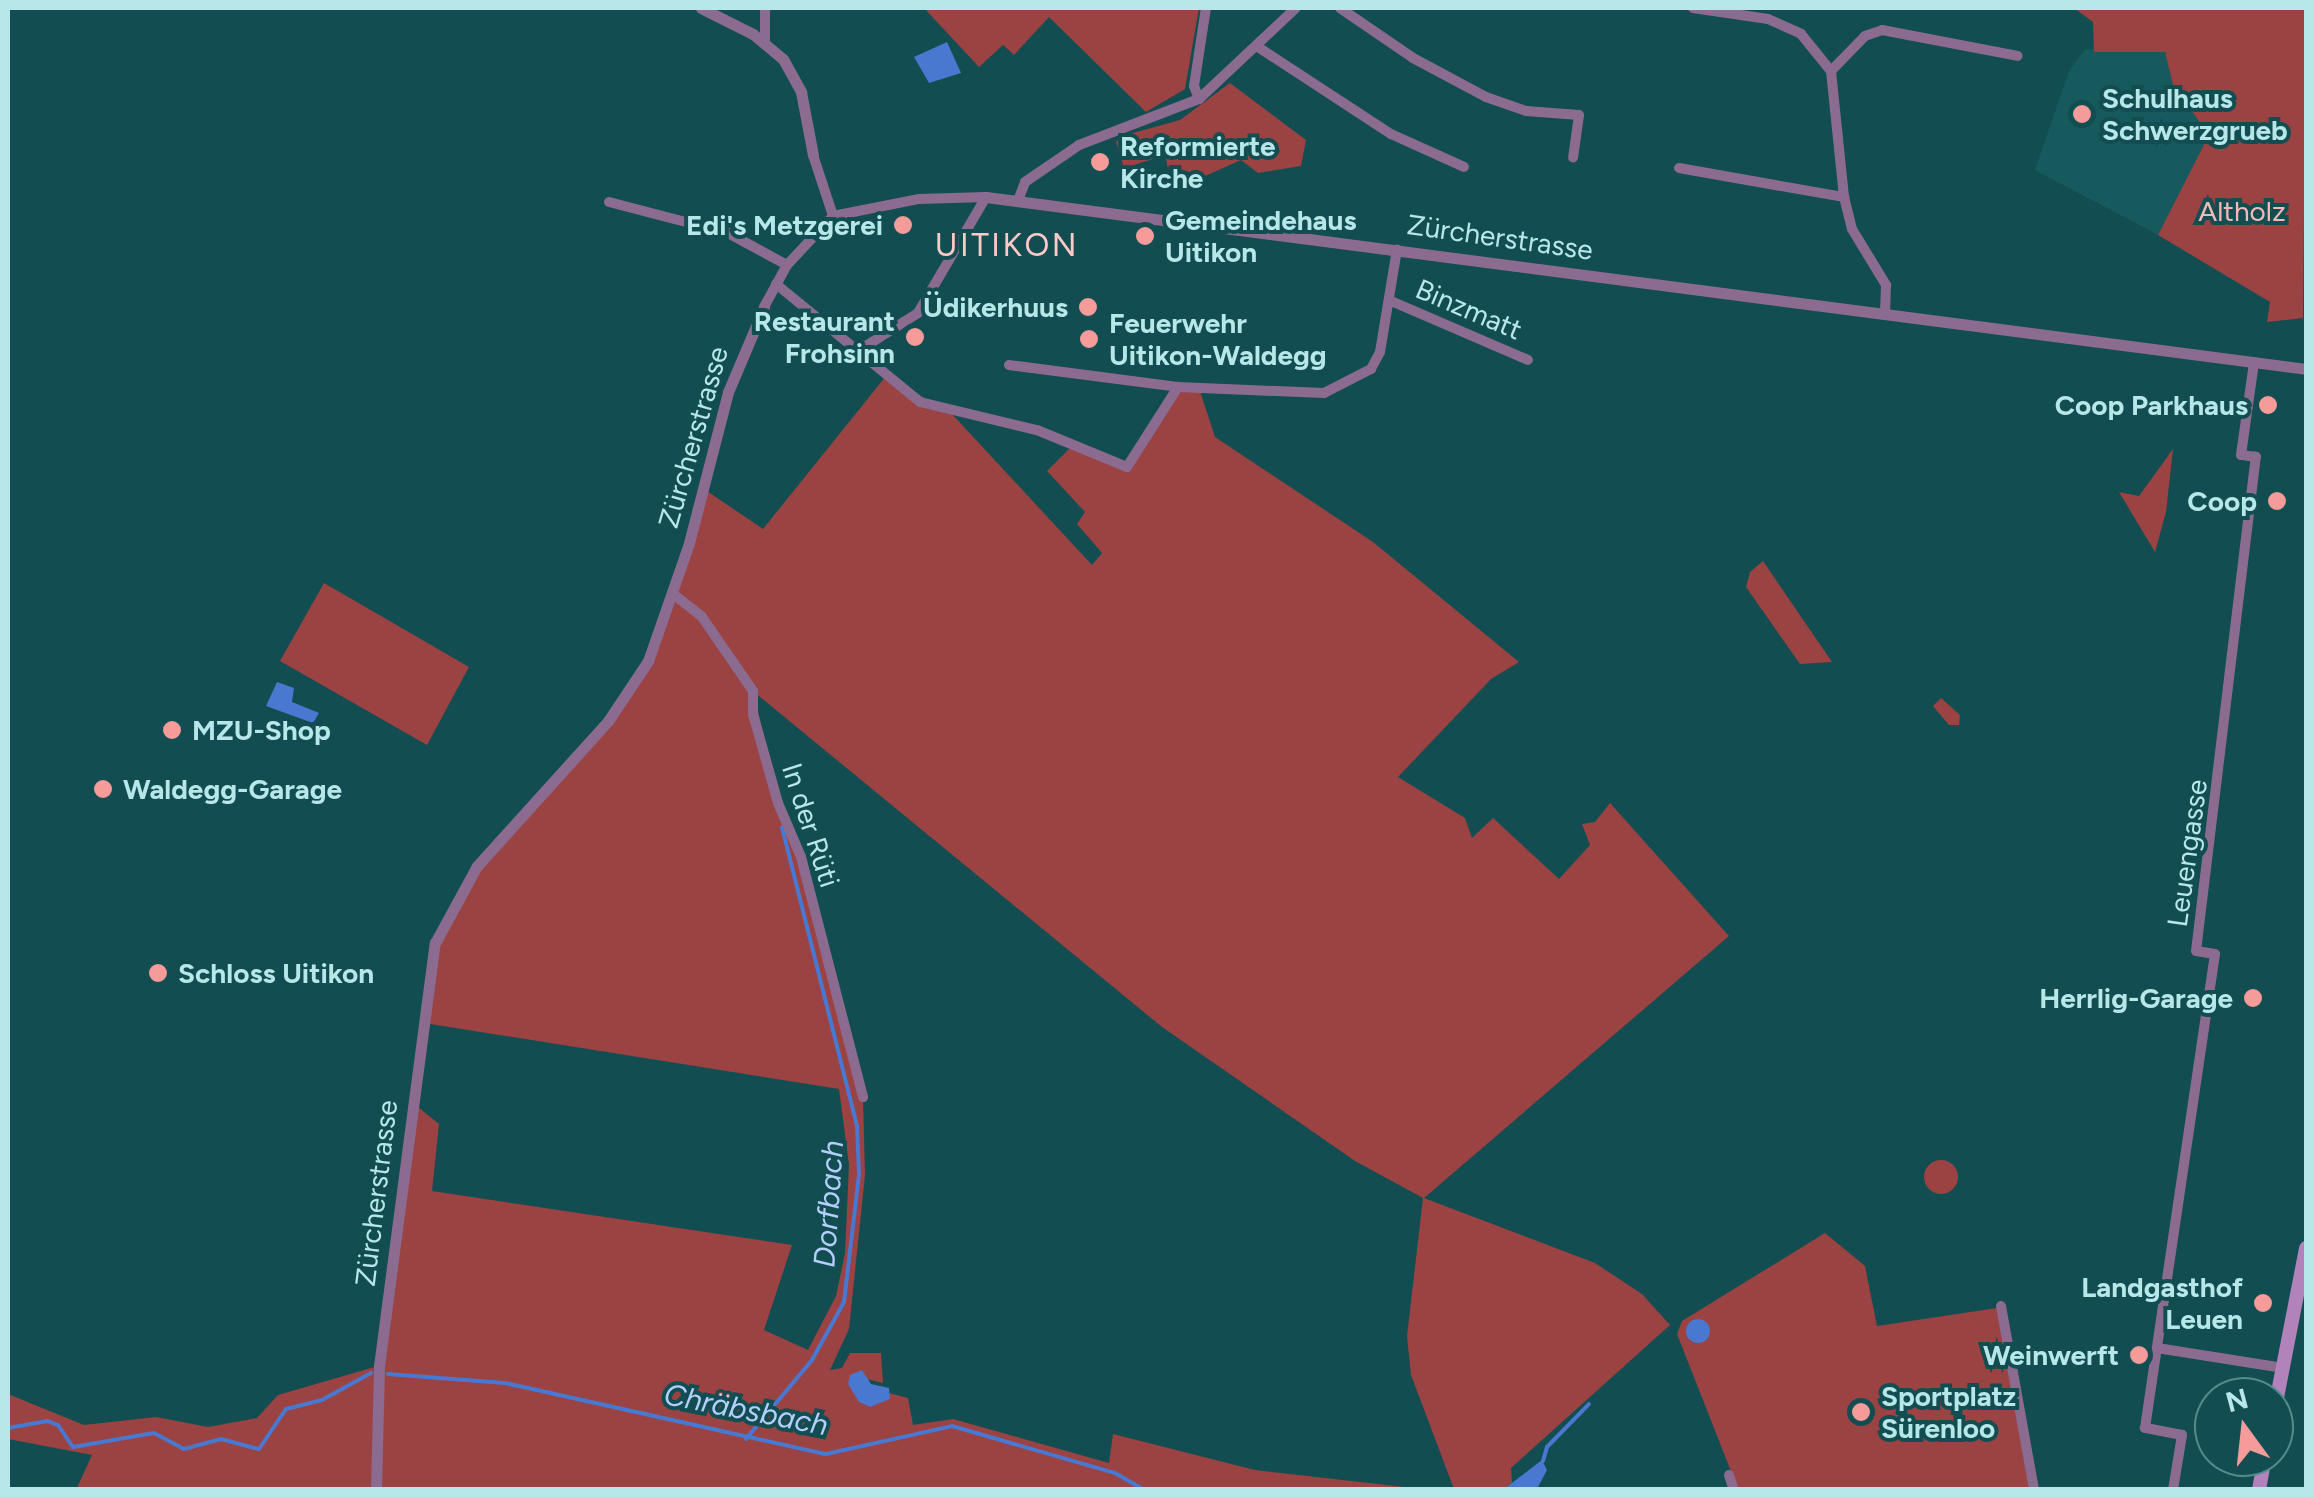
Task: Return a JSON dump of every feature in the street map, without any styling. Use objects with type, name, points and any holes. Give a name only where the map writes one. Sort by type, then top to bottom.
[{"type":"main road","points":[[2281,1377],[2306,1248]]},
{"type":"street","points":[[701,8],[765,43],[783,59],[800,92],[813,155],[834,216]]},
{"type":"street","points":[[765,43],[766,8]]},
{"type":"street","points":[[1199,99],[1194,86],[1206,8]]},
{"type":"street","points":[[1020,198],[1025,182],[1078,145],[1199,99],[1296,8]]},
{"type":"street","points":[[1340,8],[1414,58],[1486,97],[1526,110],[1579,115],[1572,158]]},
{"type":"street","points":[[1694,8],[1768,19],[1801,34],[1831,71],[1844,198],[1852,229],[1886,285],[1885,312]]},
{"type":"street","points":[[1831,71],[1865,36],[1882,30],[2018,56]]},
{"type":"street","points":[[1258,47],[1391,134],[1464,167]]},
{"type":"street","points":[[1679,168],[1844,198]]},
{"type":"street","points":[[858,351],[918,313],[986,197]]},
{"type":"street","name":"Zürcherstrasse","points":[[376,1490],[375,1402],[384,1322],[432,956],[446,916],[489,851],[627,695],[672,594],[728,392],[764,307],[788,265],[834,216],[919,200],[1020,198],[2306,369]]},
{"type":"street","points":[[609,202],[728,233],[788,265]]},
{"type":"street","points":[[1010,365],[1178,386],[1324,393],[1341,388],[1372,369],[1392,301],[1397,248]]},
{"type":"street","points":[[776,284],[920,402],[1036,430],[1127,467],[1178,386]]},
{"type":"street","name":"Binzmatt","points":[[1392,301],[1528,360]]},
{"type":"street","name":"Leuengasse","points":[[2173,1490],[2182,1435],[2145,1428],[2215,954],[2196,951],[2256,457],[2242,455],[2254,362]]},
{"type":"street","name":"In der Rüti","points":[[672,594],[702,617],[753,691],[753,714],[778,804],[802,857],[863,1097]]},
{"type":"street","points":[[2001,1306],[2034,1490]]},
{"type":"street","points":[[2156,1348],[2283,1368]]},
{"type":"street","points":[[1729,1475],[1734,1490]]},
{"type":"shaded area","points":[[2085,49],[2165,52],[2173,85],[2210,136],[2158,235],[2035,170],[2069,71]]},
{"type":"green space","points":[[924,8],[1199,8],[1185,89],[1146,112],[1049,17],[1014,55],[1003,45],[979,67]]},
{"type":"green space","name":"Altholz","points":[[2074,8],[2306,8],[2303,318],[2267,322],[2270,302],[2158,235],[2209,135],[2173,85],[2165,52],[2094,52],[2093,22]]},
{"type":"green space","points":[[1230,83],[1306,140],[1301,166],[1258,173],[1241,160],[1205,176],[1167,166],[1166,155],[1124,168],[1116,142],[1122,136],[1180,120]]},
{"type":"green space","points":[[886,376],[952,414],[1092,565],[1102,553],[1077,524],[1085,512],[1047,471],[1074,444],[1127,466],[1178,387],[1199,388],[1215,437],[1373,542],[1519,662],[1491,679],[1398,777],[1465,818],[1472,838],[1493,818],[1559,879],[1590,845],[1582,824],[1595,822],[1610,803],[1729,936],[1424,1198],[1595,1263],[1642,1294],[1670,1325],[1511,1468],[1512,1483],[1503,1489],[1454,1489],[1411,1375],[1407,1336],[1423,1198],[1355,1161],[1162,1027],[754,692],[778,803],[791,824],[863,1097],[865,1175],[849,1329],[830,1370],[842,1368],[850,1353],[881,1353],[883,1383],[850,1375],[889,1399],[889,1393],[908,1398],[913,1425],[953,1419],[1109,1463],[1113,1434],[1255,1470],[1422,1489],[76,1490],[92,1455],[8,1439],[8,1394],[84,1425],[156,1417],[208,1427],[257,1418],[278,1395],[378,1366],[413,1103],[439,1124],[432,1191],[792,1245],[764,1330],[808,1350],[836,1296],[845,1253],[849,1165],[839,1089],[424,1023],[432,956],[458,892],[608,721],[648,661],[704,489],[763,529]]},
{"type":"green space","points":[[2173,449],[2166,512],[2155,552],[2119,492],[2139,496]]},
{"type":"green space","points":[[1763,561],[1832,662],[1800,664],[1746,587],[1750,572]]},
{"type":"green space","points":[[324,583],[469,667],[427,745],[280,661]]},
{"type":"green space","points":[[1941,698],[1960,715],[1959,725],[1949,725],[1933,706]]},
{"type":"green space","points":[[1941,1160],[1953,1165],[1958,1177],[1953,1189],[1941,1194],[1929,1189],[1924,1177],[1929,1165]]},
{"type":"green space","name":"Sportplatz Sürenloo","points":[[1825,1233],[1865,1266],[1877,1326],[1997,1308],[2029,1489],[1738,1489],[1677,1334],[1682,1321]]},
{"type":"water","points":[[947,42],[961,73],[929,83],[914,57]]},
{"type":"water","points":[[277,682],[294,688],[292,702],[319,713],[313,723],[266,706]]},
{"type":"water","points":[[1698,1319],[1710,1331],[1698,1343],[1686,1331]]},
{"type":"water","points":[[862,1370],[871,1384],[889,1388],[890,1399],[870,1407],[859,1402],[848,1384],[850,1375]]},
{"type":"water","points":[[1542,1460],[1547,1470],[1537,1489],[1504,1489]]},
{"type":"waterway","name":"Dorfbach","points":[[746,1439],[812,1360],[844,1302],[859,1174],[857,1126],[782,827]]},
{"type":"waterway","name":"Chräbsbach","points":[[8,1428],[47,1421],[58,1425],[73,1447],[154,1433],[184,1449],[221,1439],[259,1449],[286,1409],[322,1400],[371,1373]]},
{"type":"waterway","name":"Chräbsbach","points":[[388,1374],[505,1383],[826,1454],[952,1426],[1115,1473],[1145,1490]]},
{"type":"waterway","points":[[1543,1461],[1547,1447],[1589,1404]]},
{"type":"place","name":"Schulhaus Schwerzgrueb","points":[[2082,114]]},
{"type":"place","name":"Reformierte Kirche","points":[[1100,162]]},
{"type":"place","name":"Edi's Metzgerei","points":[[903,225]]},
{"type":"place","name":"Gemeindehaus Uitikon","points":[[1145,236]]},
{"type":"place","name":"Üdikerhuus","points":[[1088,307]]},
{"type":"place","name":"Restaurant Frohsinn","points":[[915,337]]},
{"type":"place","name":"Feuerwehr Uitikon-Waldegg","points":[[1089,339]]},
{"type":"place","name":"Coop Parkhaus","points":[[2268,405]]},
{"type":"place","name":"Coop","points":[[2277,501]]},
{"type":"place","name":"MZU-Shop","points":[[172,730]]},
{"type":"place","name":"Waldegg-Garage","points":[[103,789]]},
{"type":"place","name":"Schloss Uitikon","points":[[158,973]]},
{"type":"place","name":"Herrlig-Garage","points":[[2253,998]]},
{"type":"place","name":"Landgasthof Leuen","points":[[2263,1303]]},
{"type":"place","name":"Weinwerft","points":[[2139,1355]]},
{"type":"place","name":"Sportplatz Sürenloo","points":[[1861,1412]]},
{"type":"district","name":"UITIKON","points":[[1007,245]]}]
